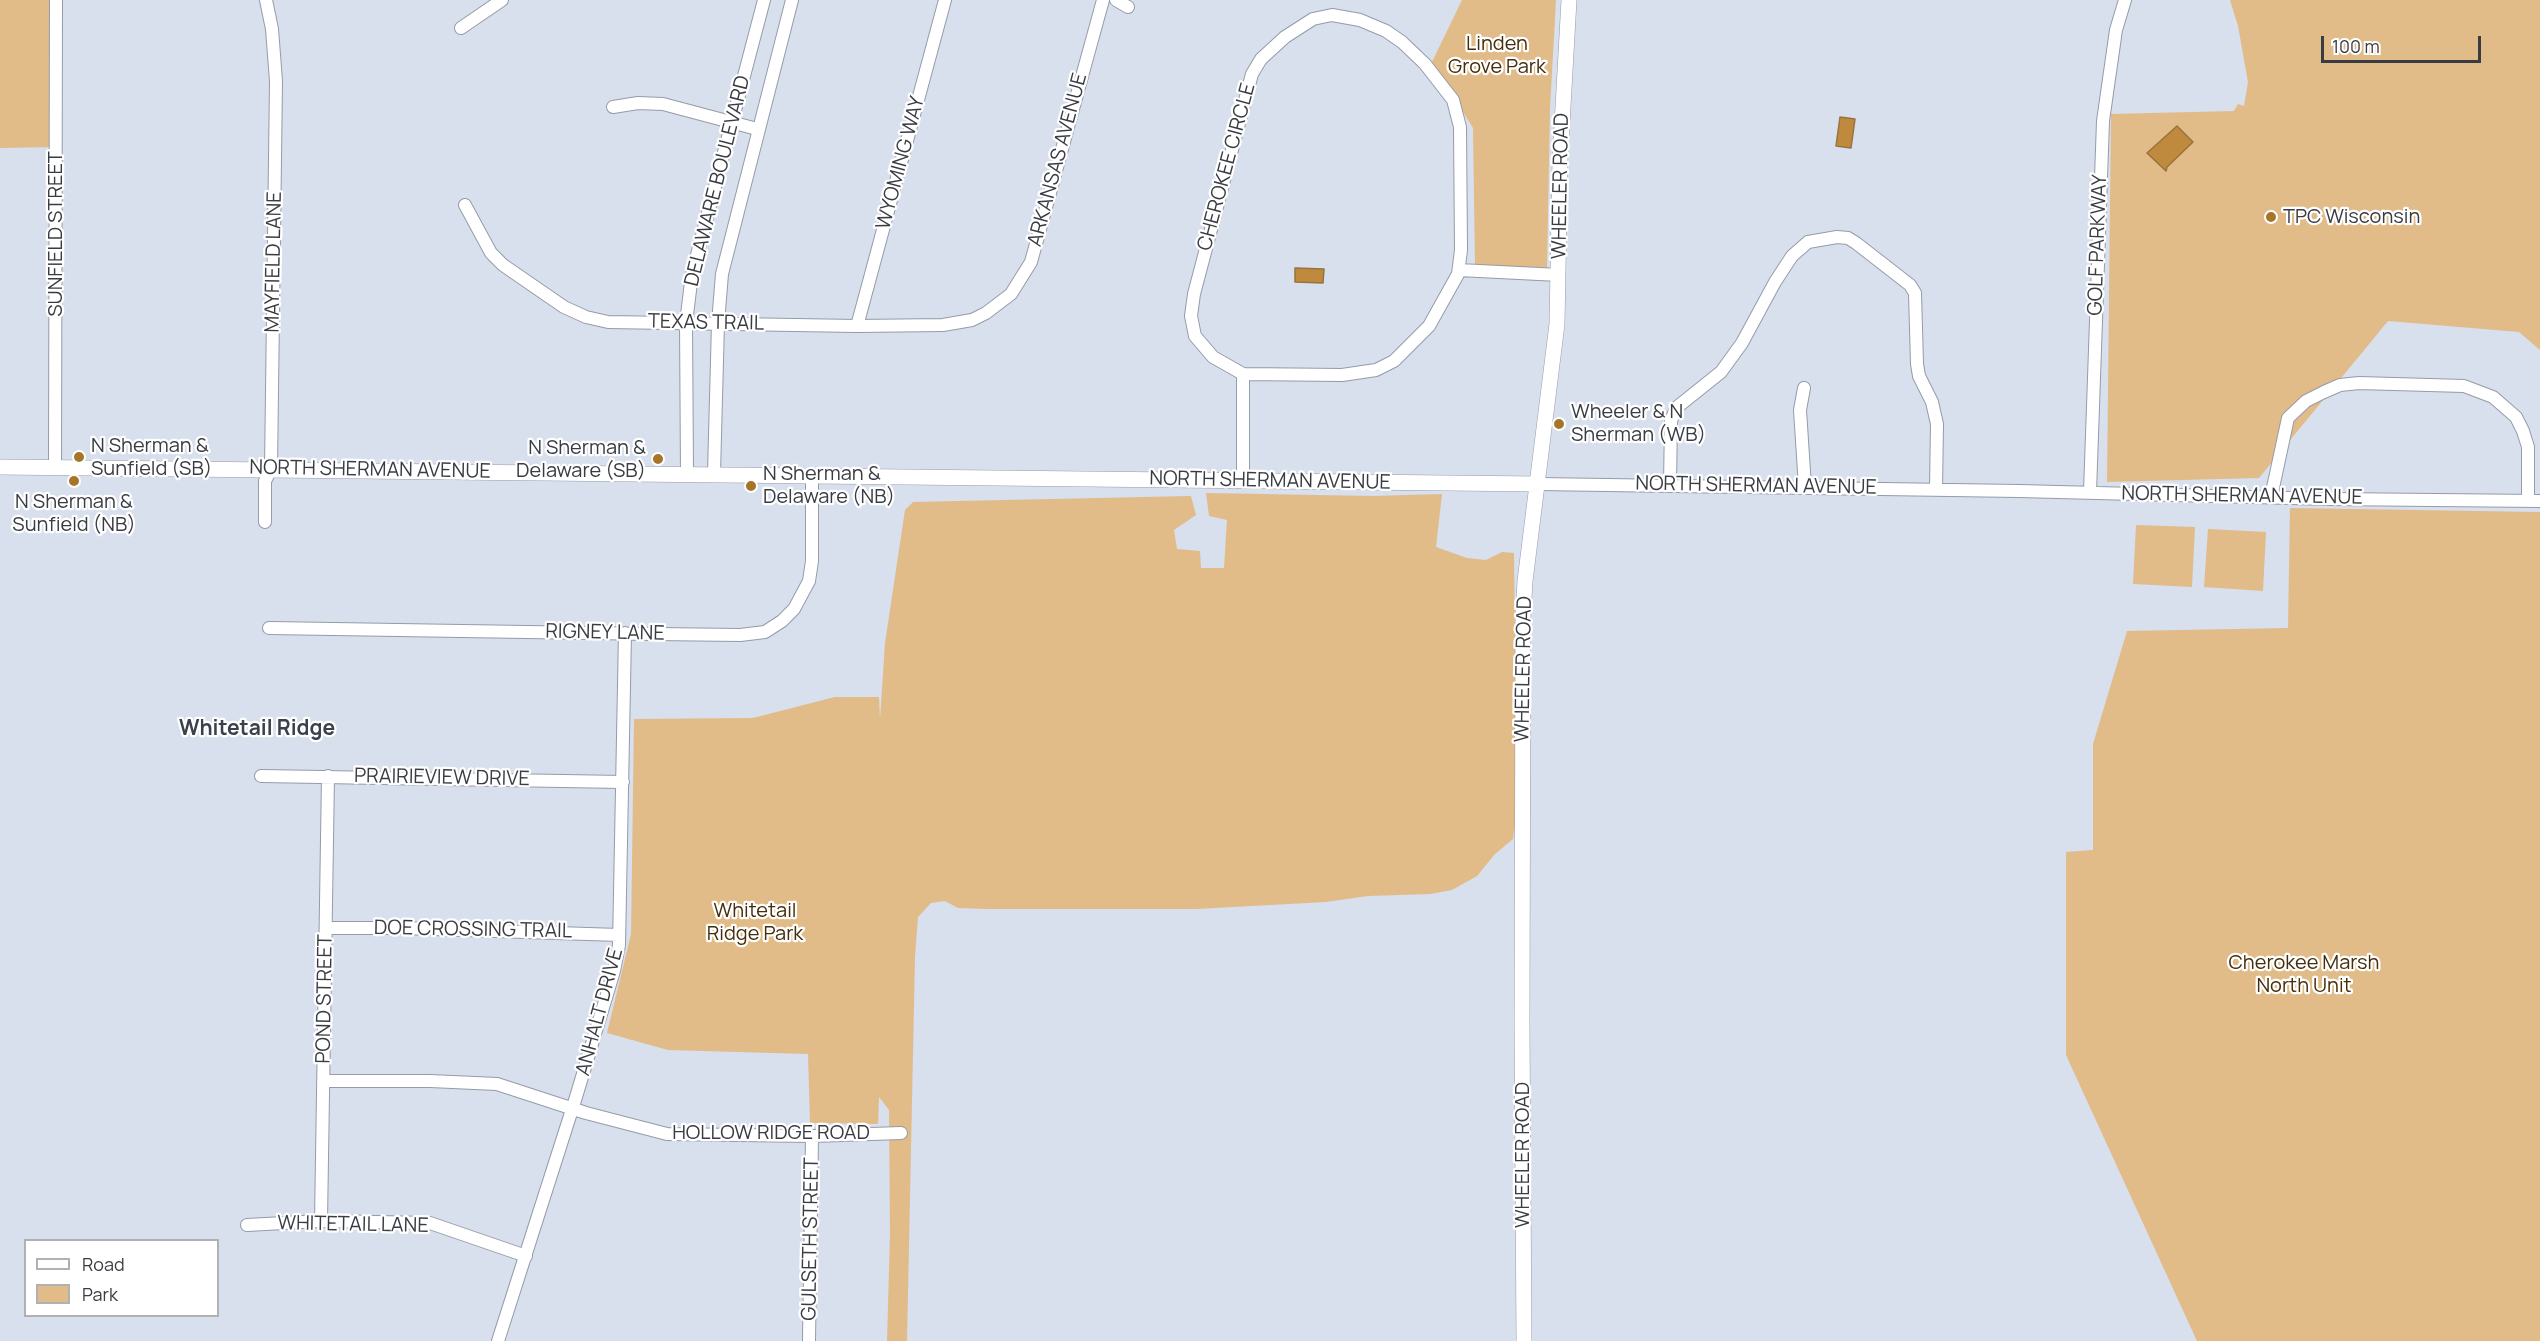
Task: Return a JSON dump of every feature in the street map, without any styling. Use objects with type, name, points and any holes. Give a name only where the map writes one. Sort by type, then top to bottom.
[{"type":"street","name":"SUNFIELD STREET","points":[[55,468],[56,0]]},
{"type":"street","name":"MAYFIELD LANE","points":[[264,522],[265,481],[271,469],[276,81],[272,29],[266,0]]},
{"type":"street","points":[[461,28],[502,0]]},
{"type":"street","name":"DELAWARE BOULEVARD","points":[[687,473],[686,323],[692,274],[764,0]]},
{"type":"street","name":"DELAWARE BOULEVARD","points":[[714,473],[718,323],[722,274],[792,0]]},
{"type":"street","name":"WYOMING WAY","points":[[857,326],[945,0]]},
{"type":"street","name":"ARKANSAS AVENUE","points":[[993,308],[1003,302],[1019,285],[1031,262],[1103,0]]},
{"type":"street","points":[[1116,0],[1128,7]]},
{"type":"street","name":"WHEELER ROAD","points":[[1524,1341],[1523,617],[1527,563],[1557,324],[1560,160],[1569,0]]},
{"type":"street","name":"GOLF PARKWAY","points":[[2090,492],[2103,121],[2116,30],[2125,0]]},
{"type":"street","name":"CHEROKEE CIRCLE","points":[[1332,15],[1360,20],[1386,31],[1402,42],[1425,64],[1453,100],[1460,127],[1461,250],[1459,270],[1429,326],[1394,361],[1376,370],[1342,375],[1243,374],[1213,357],[1195,336],[1191,316],[1194,294],[1252,74],[1261,59],[1285,37],[1313,20],[1332,15]]},
{"type":"street","points":[[613,107],[638,103],[663,104],[758,129]]},
{"type":"street","name":"TEXAS TRAIL","points":[[465,205],[491,253],[514,273],[564,307],[586,317],[608,322],[943,325],[972,320],[993,308]]},
{"type":"street","points":[[1670,484],[1673,414],[1682,402],[1721,372],[1752,328],[1774,282],[1800,247],[1816,239],[1848,238],[1910,285],[1916,297],[1917,364],[1936,414],[1936,489]]},
{"type":"street","points":[[1459,270],[1559,275]]},
{"type":"street","points":[[1243,374],[1243,480]]},
{"type":"street","points":[[2271,497],[2288,418],[2306,401],[2340,385],[2359,383],[2464,386],[2493,397],[2516,417],[2528,447],[2534,501]]},
{"type":"street","points":[[1804,388],[1800,410],[1805,486]]},
{"type":"street","name":"NORTH SHERMAN AVENUE","points":[[0,467],[1670,484],[2534,501]]},
{"type":"street","name":"RIGNEY LANE","points":[[269,628],[740,635],[765,632],[782,621],[799,602],[809,581],[812,561],[812,475]]},
{"type":"street","name":"ANHALT DRIVE","points":[[498,1341],[614,971],[620,935],[625,633]]},
{"type":"street","name":"PRAIRIEVIEW DRIVE","points":[[261,776],[623,782]]},
{"type":"street","name":"POND STREET","points":[[321,1221],[328,776]]},
{"type":"street","name":"DOE CROSSING TRAIL","points":[[326,928],[402,928],[620,935]]},
{"type":"street","name":"HOLLOW RIDGE ROAD","points":[[323,1081],[430,1081],[497,1084],[667,1134],[812,1136],[901,1133]]},
{"type":"street","name":"GULSETH STREET","points":[[809,1341],[812,1136]]},
{"type":"street","name":"WHITETAIL LANE","points":[[247,1225],[321,1221],[430,1223],[526,1256]]},
{"type":"green space","points":[[0,0],[56,0],[56,147],[0,148]]},
{"type":"green space","name":"Linden Grove Park","points":[[1462,0],[1556,0],[1550,108],[1547,268],[1475,265],[1473,128],[1432,62]]},
{"type":"green space","name":"TPC Wisconsin","points":[[2230,0],[2540,0],[2540,350],[2519,332],[2388,321],[2259,478],[2107,482],[2111,114],[2234,111],[2238,104],[2244,106],[2248,82],[2238,26]]},
{"type":"green space","name":"Whitetail Ridge Park","points":[[1206,493],[1373,496],[1442,494],[1436,547],[1467,558],[1486,560],[1502,552],[1514,553],[1517,809],[1513,839],[1495,854],[1477,876],[1452,890],[1430,894],[1368,896],[1326,902],[1196,909],[988,909],[958,908],[945,901],[931,903],[918,917],[915,956],[907,1341],[887,1341],[890,1234],[889,1110],[879,1097],[878,1124],[810,1123],[808,1054],[668,1050],[607,1033],[631,934],[634,719],[753,718],[835,697],[879,697],[880,719],[885,643],[905,510],[913,502],[1191,496],[1196,515],[1174,530],[1177,549],[1200,551],[1201,568],[1224,568],[1227,520],[1209,516]]},
{"type":"green space","name":"Cherokee Marsh North Unit","points":[[2290,508],[2540,512],[2540,1341],[2197,1341],[2066,1055],[2066,852],[2093,850],[2093,744],[2127,631],[2288,628]]},
{"type":"green space","points":[[2136,525],[2195,527],[2192,587],[2133,584]]},
{"type":"green space","points":[[2208,529],[2266,532],[2263,591],[2204,587]]},
{"type":"shaded area","points":[[1840,117],[1855,119],[1851,148],[1836,146]]},
{"type":"shaded area","points":[[2177,126],[2193,142],[2167,167],[2166,171],[2147,153]]},
{"type":"shaded area","points":[[1295,268],[1324,269],[1323,283],[1295,282]]},
{"type":"place","name":"TPC Wisconsin","points":[[2271,217]]},
{"type":"place","name":"Wheeler & N Sherman (WB)","points":[[1559,424]]},
{"type":"place","name":"N Sherman & Sunfield (SB)","points":[[79,457]]},
{"type":"place","name":"N Sherman & Delaware (SB)","points":[[658,459]]},
{"type":"place","name":"N Sherman & Sunfield (NB)","points":[[74,481]]},
{"type":"place","name":"N Sherman & Delaware (NB)","points":[[751,486]]},
{"type":"district","name":"Whitetail Ridge","points":[[257,729]]}]
